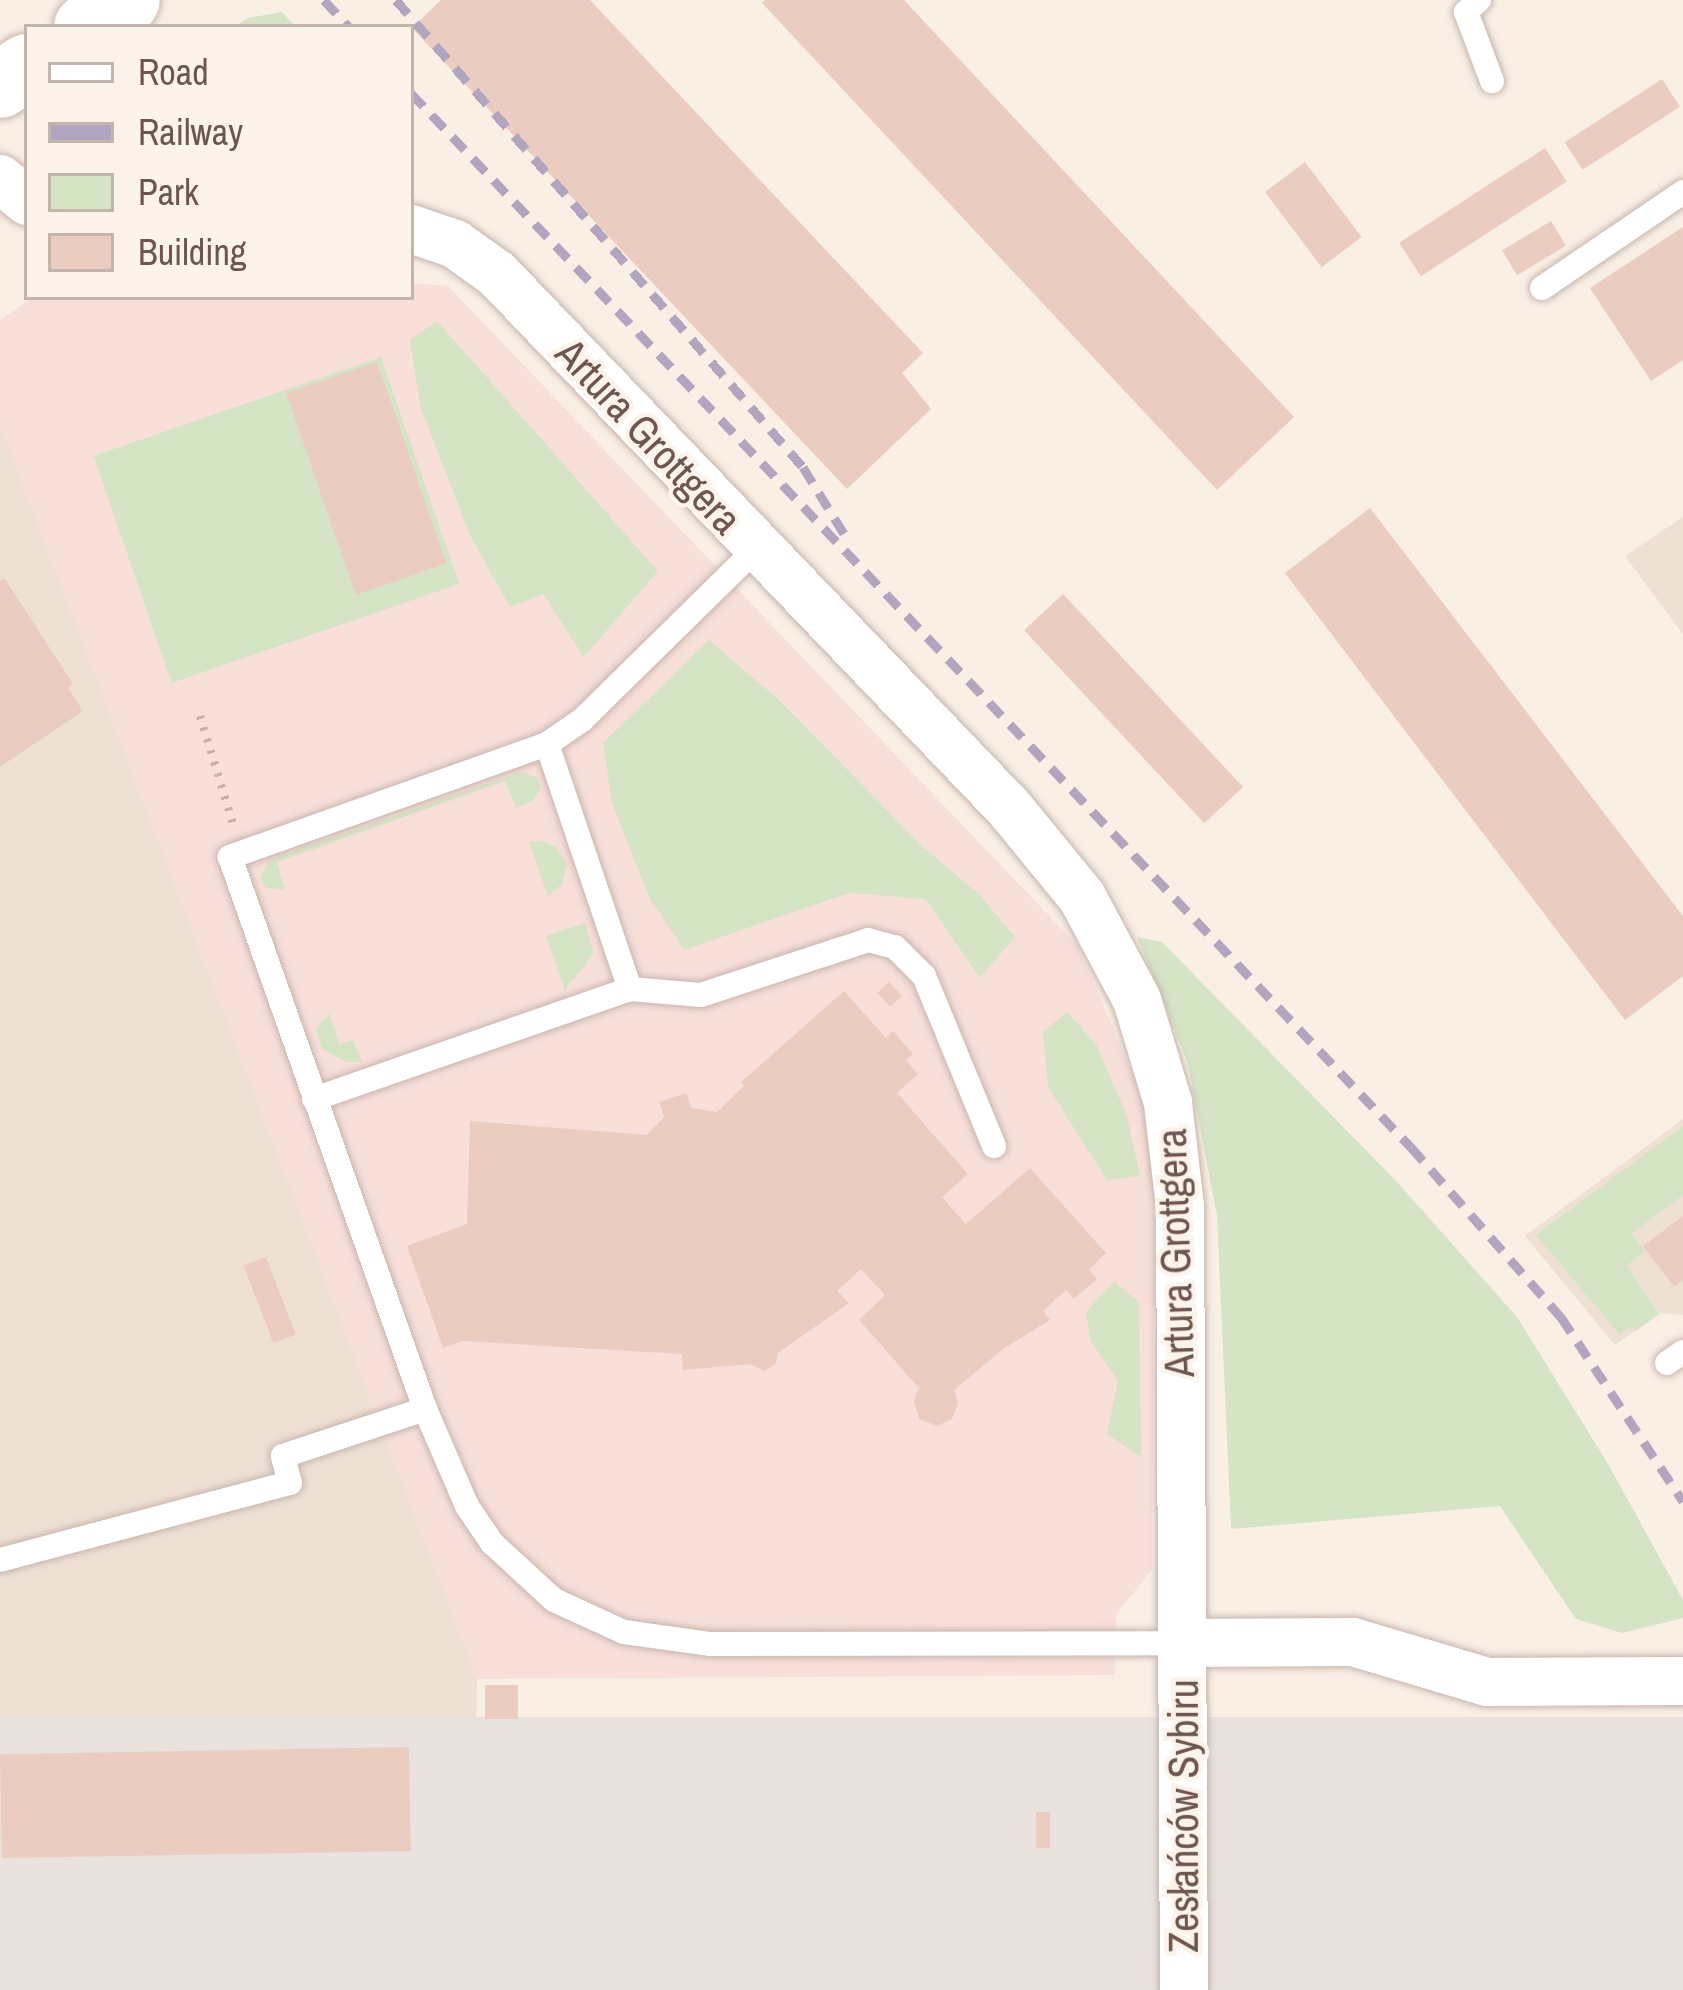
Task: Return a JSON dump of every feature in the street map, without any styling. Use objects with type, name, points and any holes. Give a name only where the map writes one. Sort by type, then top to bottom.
[{"type":"street","points":[[91,24],[127,0]]},
{"type":"street","points":[[0,178],[24,198]]},
{"type":"street","name":"Artura Grottgera","points":[[414,230],[455,244],[496,274],[1049,852],[1111,945],[1137,1000],[1168,1103],[1179,1189],[1182,1643]]},
{"type":"street","points":[[1182,1643],[1353,1642],[1487,1682],[1683,1681]]},
{"type":"street","name":"Zesłańców Sybiru","points":[[1182,1643],[1184,1990]]},
{"type":"lane","points":[[1479,0],[1466,12],[1492,81]]},
{"type":"lane","points":[[1542,288],[1683,192]]},
{"type":"lane","points":[[756,549],[582,720],[547,744],[230,857],[425,1409],[467,1506],[492,1543],[554,1600],[623,1632],[711,1644],[1182,1643]]},
{"type":"lane","points":[[547,744],[630,988]]},
{"type":"lane","points":[[314,1099],[630,988],[701,995],[853,942],[895,946],[924,976],[994,1146]]},
{"type":"lane","points":[[0,1560],[290,1484],[283,1456],[425,1409]]},
{"type":"path","points":[[200,716],[242,853]]},
{"type":"shaded area","points":[[414,283],[448,286],[1077,945],[1142,1096],[1154,1189],[1152,1569],[1116,1615],[1115,1675],[477,1679],[0,425],[0,320],[29,300],[414,300]]},
{"type":"shaded area","points":[[0,425],[477,1679],[476,1720],[0,1721]]},
{"type":"shaded area","points":[[1683,517],[1683,634],[1625,556]]},
{"type":"shaded area","points":[[1683,1119],[1683,1315],[1659,1313],[1615,1345],[1525,1236]]},
{"type":"shaded area","points":[[0,1717],[1683,1717],[1683,1990],[0,1990]]},
{"type":"green space","points":[[282,12],[293,24],[239,24]]},
{"type":"green space","points":[[437,321],[658,571],[584,657],[543,594],[510,607],[470,535],[420,406],[410,340]]},
{"type":"green space","points":[[381,357],[459,584],[172,683],[94,456]]},
{"type":"green space","points":[[709,640],[780,701],[924,848],[979,894],[1015,937],[980,978],[926,899],[849,893],[684,950],[649,897],[612,803],[603,743]]},
{"type":"green space","points":[[520,772],[537,777],[541,787],[533,801],[516,808],[505,781],[277,862],[285,890],[266,888],[260,877],[270,859]]},
{"type":"green space","points":[[529,842],[556,847],[567,864],[562,884],[548,896]]},
{"type":"green space","points":[[585,923],[594,953],[565,990],[546,936]]},
{"type":"green space","points":[[1137,937],[1162,942],[1398,1183],[1517,1317],[1608,1464],[1683,1600],[1683,1618],[1622,1633],[1576,1619],[1500,1506],[1231,1529],[1217,1216],[1187,1061]]},
{"type":"green space","points":[[1067,1012],[1096,1044],[1127,1116],[1140,1176],[1107,1180],[1048,1087],[1043,1032]]},
{"type":"green space","points":[[329,1013],[340,1044],[353,1040],[362,1062],[346,1062],[322,1049],[316,1029]]},
{"type":"green space","points":[[1683,1126],[1683,1195],[1632,1233],[1645,1252],[1627,1265],[1659,1314],[1636,1331],[1632,1326],[1620,1335],[1536,1235]]},
{"type":"green space","points":[[1114,1281],[1139,1302],[1141,1457],[1107,1434],[1118,1381],[1090,1340],[1086,1312]]},
{"type":"building","points":[[441,0],[590,0],[923,353],[902,373],[931,409],[847,489],[414,26]]},
{"type":"building","points":[[904,0],[1294,417],[1217,490],[762,3]]},
{"type":"building","points":[[1662,79],[1680,107],[1583,170],[1565,142]]},
{"type":"building","points":[[1545,148],[1567,182],[1421,276],[1399,243]]},
{"type":"building","points":[[1305,162],[1362,237],[1322,267],[1265,192]]},
{"type":"building","points":[[1551,221],[1566,246],[1517,275],[1502,250]]},
{"type":"building","points":[[1683,227],[1683,360],[1651,381],[1590,288]]},
{"type":"building","points":[[377,362],[446,563],[356,595],[286,393]]},
{"type":"building","points":[[1370,508],[1683,916],[1683,976],[1625,1020],[1285,573]]},
{"type":"building","points":[[5,579],[73,684],[68,688],[83,711],[0,767],[0,581]]},
{"type":"building","points":[[1063,594],[1243,787],[1204,823],[1024,630]]},
{"type":"building","points":[[889,982],[902,996],[890,1007],[877,993]]},
{"type":"building","points":[[844,991],[886,1038],[893,1031],[913,1054],[906,1060],[918,1074],[897,1093],[968,1174],[942,1197],[966,1224],[1030,1168],[1106,1253],[1089,1270],[1097,1279],[1074,1299],[1066,1290],[1043,1311],[1050,1320],[1003,1349],[954,1390],[958,1403],[952,1419],[937,1426],[919,1419],[914,1400],[919,1388],[859,1320],[885,1295],[861,1269],[837,1291],[849,1303],[778,1353],[776,1364],[764,1371],[751,1364],[683,1370],[682,1354],[463,1341],[443,1348],[407,1246],[467,1224],[470,1121],[647,1135],[664,1117],[659,1102],[686,1093],[691,1108],[717,1112],[744,1086],[741,1082]]},
{"type":"building","points":[[1683,1216],[1683,1280],[1674,1287],[1643,1246]]},
{"type":"building","points":[[266,1257],[296,1334],[273,1343],[244,1266]]},
{"type":"building","points":[[485,1685],[518,1685],[518,1719],[485,1719]]},
{"type":"building","points":[[409,1747],[411,1851],[2,1858],[0,1754]]},
{"type":"building","points":[[1036,1812],[1050,1812],[1050,1848],[1036,1848]]},
{"type":"railway","points":[[324,0],[346,24]]},
{"type":"railway","points":[[396,0],[803,467],[846,537]]},
{"type":"railway","points":[[414,96],[1411,1147],[1561,1317],[1683,1501]]}]
